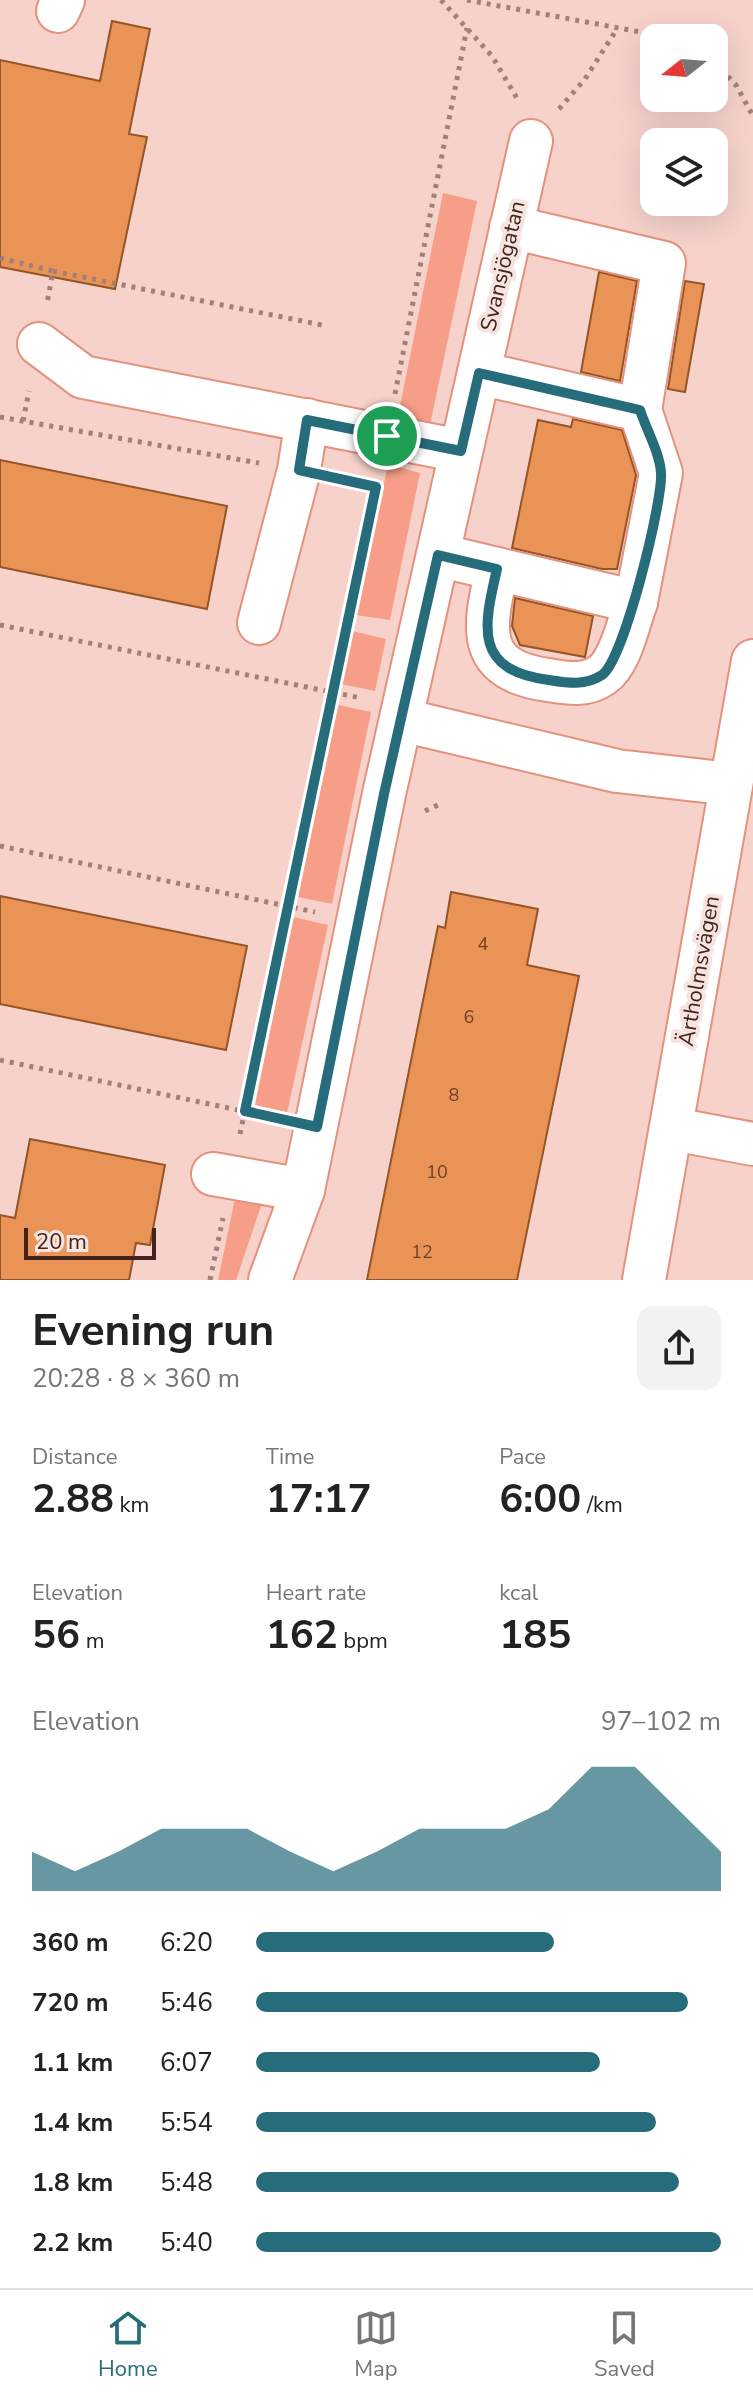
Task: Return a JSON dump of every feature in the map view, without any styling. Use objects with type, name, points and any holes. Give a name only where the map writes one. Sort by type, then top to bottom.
[{"type":"street","name":"Svansjögatan","points":[[270,1280],[303,1190],[403,713],[531,141]]},
{"type":"street","points":[[497,569],[487,612],[488,639],[501,665],[521,676],[579,684],[604,674],[618,652],[636,602],[661,473],[640,410],[664,263],[511,227]]},
{"type":"street","points":[[39,344],[83,377],[461,451]]},
{"type":"street","points":[[479,373],[640,410]]},
{"type":"street","points":[[259,623],[299,470],[307,420]]},
{"type":"street","points":[[438,555],[636,602]]},
{"type":"street","name":"Ärtholmsvägen","points":[[644,1280],[753,661]]},
{"type":"street","points":[[403,713],[617,771],[731,784]]},
{"type":"street","points":[[673,1129],[753,1144]]},
{"type":"street","points":[[222,1176],[303,1190]]},
{"type":"path","points":[[441,0],[492,56],[518,100],[531,141]]},
{"type":"path","points":[[467,0],[640,33]]},
{"type":"path","points":[[210,1280],[222,1176],[245,1111],[387,436],[467,28]]},
{"type":"path","points":[[531,141],[585,79],[617,29]]},
{"type":"path","points":[[728,77],[753,116]]},
{"type":"path","points":[[0,258],[327,326]]},
{"type":"path","points":[[39,344],[53,271]]},
{"type":"path","points":[[0,417],[299,470],[376,487]]},
{"type":"path","points":[[0,625],[333,692],[403,713]]},
{"type":"path","points":[[0,846],[288,907],[360,919]]},
{"type":"path","points":[[0,1060],[317,1127]]},
{"type":"shaded area","points":[[443,193],[477,201],[430,425],[397,421]]},
{"type":"shaded area","points":[[388,464],[420,473],[390,620],[356,615]]},
{"type":"shaded area","points":[[352,631],[386,639],[375,691],[341,684]]},
{"type":"shaded area","points":[[338,705],[371,712],[332,904],[298,897]]},
{"type":"shaded area","points":[[293,917],[328,925],[287,1113],[255,1106]]},
{"type":"shaded area","points":[[236,1194],[263,1200],[236,1280],[218,1280]]},
{"type":"building","points":[[112,21],[150,29],[129,134],[147,137],[115,289],[0,267],[0,60],[100,81]]},
{"type":"building","points":[[599,272],[637,281],[620,381],[581,372]]},
{"type":"building","points":[[685,281],[704,284],[685,392],[668,389]]},
{"type":"building","points":[[573,419],[622,430],[636,475],[617,569],[602,569],[512,548],[538,420],[571,427]]},
{"type":"building","points":[[0,460],[227,506],[207,609],[0,567]]},
{"type":"building","points":[[515,598],[593,616],[585,657],[520,645],[512,626]]},
{"type":"building","points":[[451,892],[538,909],[527,965],[579,976],[517,1280],[367,1280],[438,926],[445,928]]},
{"type":"building","points":[[0,896],[247,946],[226,1050],[0,1004]]},
{"type":"building","points":[[30,1139],[165,1165],[150,1245],[136,1243],[129,1280],[0,1280],[0,1215],[15,1218]]},
{"type":"route","points":[[479,373],[640,410],[661,473],[636,602],[618,652],[604,674],[579,684],[521,676],[501,665],[488,639],[487,612],[497,569],[438,555],[384,794],[317,1127],[245,1111],[376,487],[299,470],[307,420],[387,436],[461,451],[479,373]]}]
